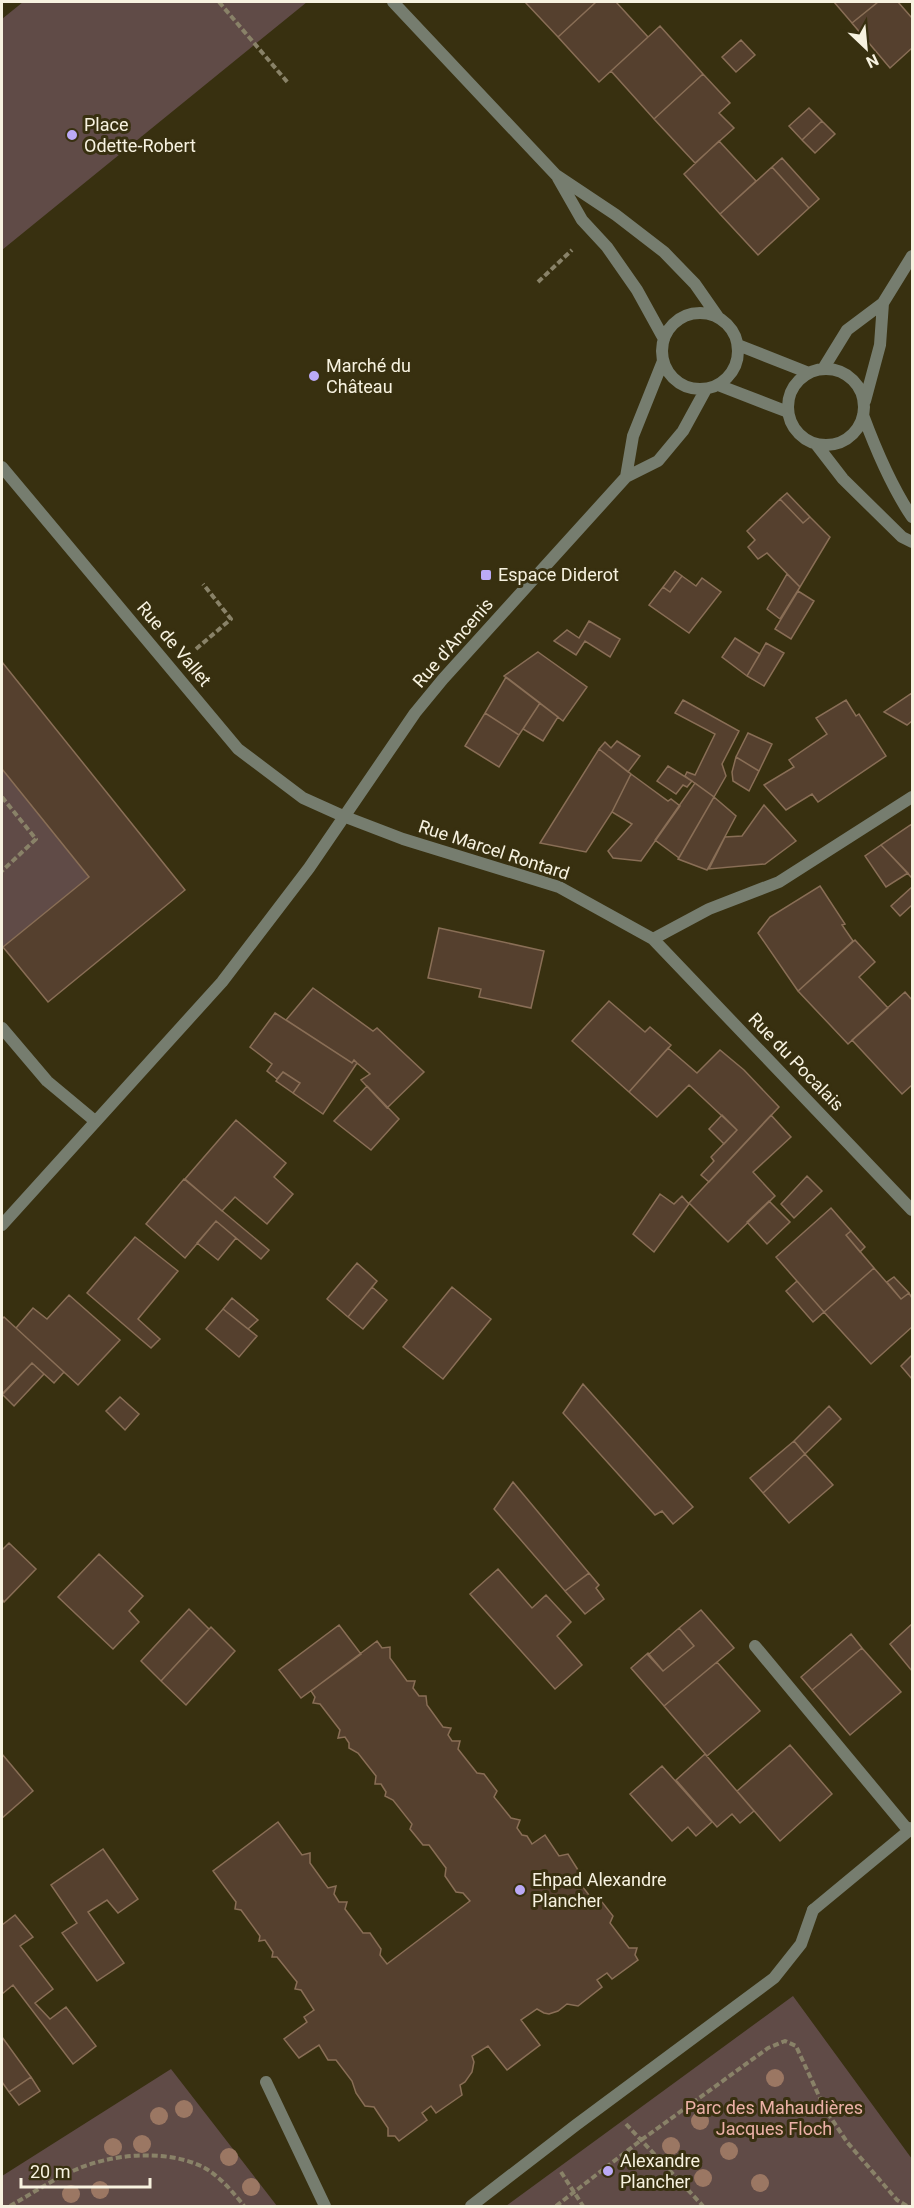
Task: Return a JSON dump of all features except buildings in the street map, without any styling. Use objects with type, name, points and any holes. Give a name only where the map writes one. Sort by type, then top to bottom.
[{"type":"street","points":[[393,2],[556,175],[616,215],[664,252],[695,284],[718,317],[732,328],[738,345],[735,368],[728,378],[712,387]]},
{"type":"street","points":[[556,175],[582,220],[607,247],[637,290],[664,339],[663,361],[633,436],[626,477]]},
{"type":"street","points":[[823,369],[847,330],[883,303],[912,256]]},
{"type":"street","points":[[883,303],[880,345],[864,410],[858,427],[840,442],[828,445],[816,444],[797,432],[788,412],[788,400],[792,389],[809,373],[823,369],[846,374],[861,392],[864,410],[884,467],[912,517]]},
{"type":"street","points":[[664,339],[675,323],[692,314],[705,313],[718,317]]},
{"type":"street","points":[[738,345],[809,373]]},
{"type":"street","points":[[663,361],[669,373],[679,383],[692,388],[712,387],[788,412]]},
{"type":"street","name":"Rue d'Ancenis","points":[[2,1225],[222,982],[309,868],[415,713],[443,679],[626,477],[658,461],[683,431],[712,387]]},
{"type":"street","points":[[816,444],[848,484],[902,537],[912,542]]},
{"type":"street","name":"Rue de Vallet","points":[[2,467],[238,749],[303,798],[343,816]]},
{"type":"street","points":[[653,939],[709,909],[779,882],[912,797]]},
{"type":"street","name":"Rue Marcel Rontard","points":[[343,816],[403,839],[559,887],[653,939]]},
{"type":"street","name":"Rue du Pocalais","points":[[653,939],[912,1210]]},
{"type":"street","points":[[2,1028],[47,1081],[95,1121]]},
{"type":"street","points":[[471,2206],[774,1978],[801,1944],[813,1910],[910,1829],[755,1646]]},
{"type":"street","points":[[266,2082],[325,2206]]},
{"type":"path","points":[[219,2],[289,84]]},
{"type":"path","points":[[538,282],[572,250]]},
{"type":"path","points":[[196,649],[231,619],[203,584]]},
{"type":"path","points":[[2,797],[36,839],[2,871]]},
{"type":"path","points":[[556,2206],[640,2141],[768,2048],[784,2041],[796,2046],[825,2109],[847,2142],[897,2200],[907,2206]]},
{"type":"path","points":[[623,2121],[703,2206]]},
{"type":"path","points":[[10,2206],[75,2170],[109,2160],[171,2156],[202,2166],[232,2190],[244,2206]]},
{"type":"path","points":[[558,2168],[583,2206]]},
{"type":"green space","name":"Place Odette-Robert","points":[[23,2],[307,2],[2,250],[2,19]]},
{"type":"green space","points":[[2,769],[89,877],[2,948]]},
{"type":"green space","name":"Parc des Mahaudières Jacques Floch","points":[[793,1996],[912,2159],[912,2206],[506,2206]]},
{"type":"green space","points":[[171,2069],[277,2206],[2,2206],[2,2176]]},
{"type":"place","name":"Place Odette-Robert","points":[[72,135]]},
{"type":"place","name":"Marché du Château","points":[[314,376]]},
{"type":"place","name":"Espace Diderot","points":[[486,575]]},
{"type":"place","name":"Ehpad Alexandre Plancher","points":[[520,1890]]},
{"type":"place","name":"Alexandre Plancher","points":[[608,2171]]}]
